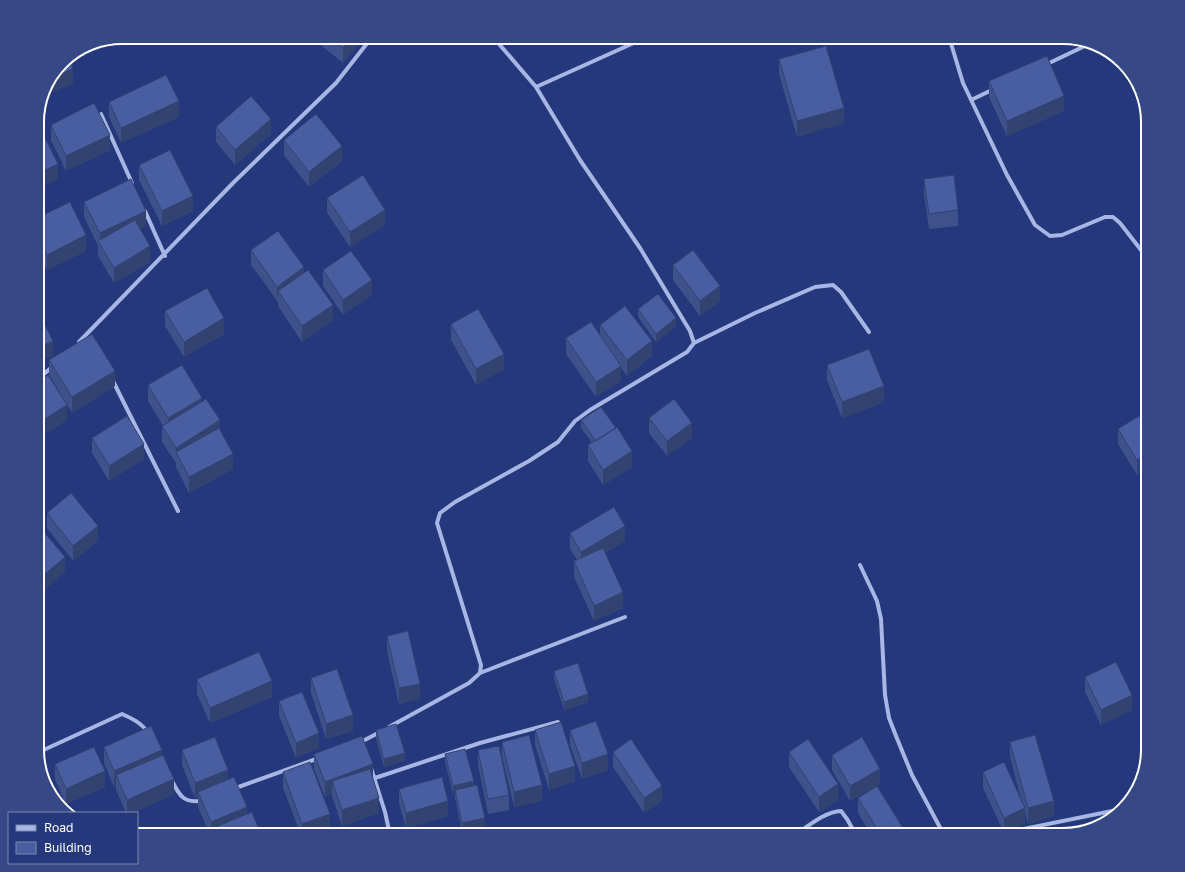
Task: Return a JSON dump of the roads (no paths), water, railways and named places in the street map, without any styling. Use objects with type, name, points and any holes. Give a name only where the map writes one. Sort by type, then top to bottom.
[{"type":"street","points":[[77,344],[89,334],[233,184],[336,83],[367,44]]},
{"type":"street","points":[[499,44],[536,87],[580,160],[640,248],[690,331],[694,343]]},
{"type":"street","points":[[536,87],[631,44]]},
{"type":"street","points":[[951,44],[963,83],[1007,175],[1035,225],[1050,236],[1062,235],[1105,217],[1112,217],[1120,223],[1141,250]]},
{"type":"street","points":[[1039,68],[1083,47]]},
{"type":"street","points":[[971,100],[998,87]]},
{"type":"street","points":[[101,114],[133,185]]},
{"type":"street","points":[[142,206],[164,256]]},
{"type":"street","points":[[480,673],[481,665],[437,523],[440,513],[455,502],[529,461],[558,442],[575,421],[590,410],[687,352],[694,343],[755,313],[815,287],[833,285],[841,292],[869,332]]},
{"type":"street","points":[[89,334],[92,341]]},
{"type":"street","points":[[44,373],[54,364]]},
{"type":"street","points":[[110,376],[178,511]]},
{"type":"street","points":[[860,565],[877,602],[881,619],[885,696],[890,718],[912,776],[940,828]]},
{"type":"street","points":[[354,745],[361,743],[469,683],[480,673],[625,617]]},
{"type":"street","points":[[44,750],[122,714],[135,720],[145,729],[148,735]]},
{"type":"street","points":[[375,778],[480,743],[558,722]]},
{"type":"street","points":[[361,743],[364,750]]},
{"type":"street","points":[[232,790],[325,756]]},
{"type":"street","points":[[369,764],[375,778],[388,828]]},
{"type":"street","points":[[168,774],[182,797],[191,802],[205,800]]},
{"type":"street","points":[[806,828],[834,811],[841,811],[848,819],[852,828]]},
{"type":"street","points":[[1028,828],[1111,811]]}]
